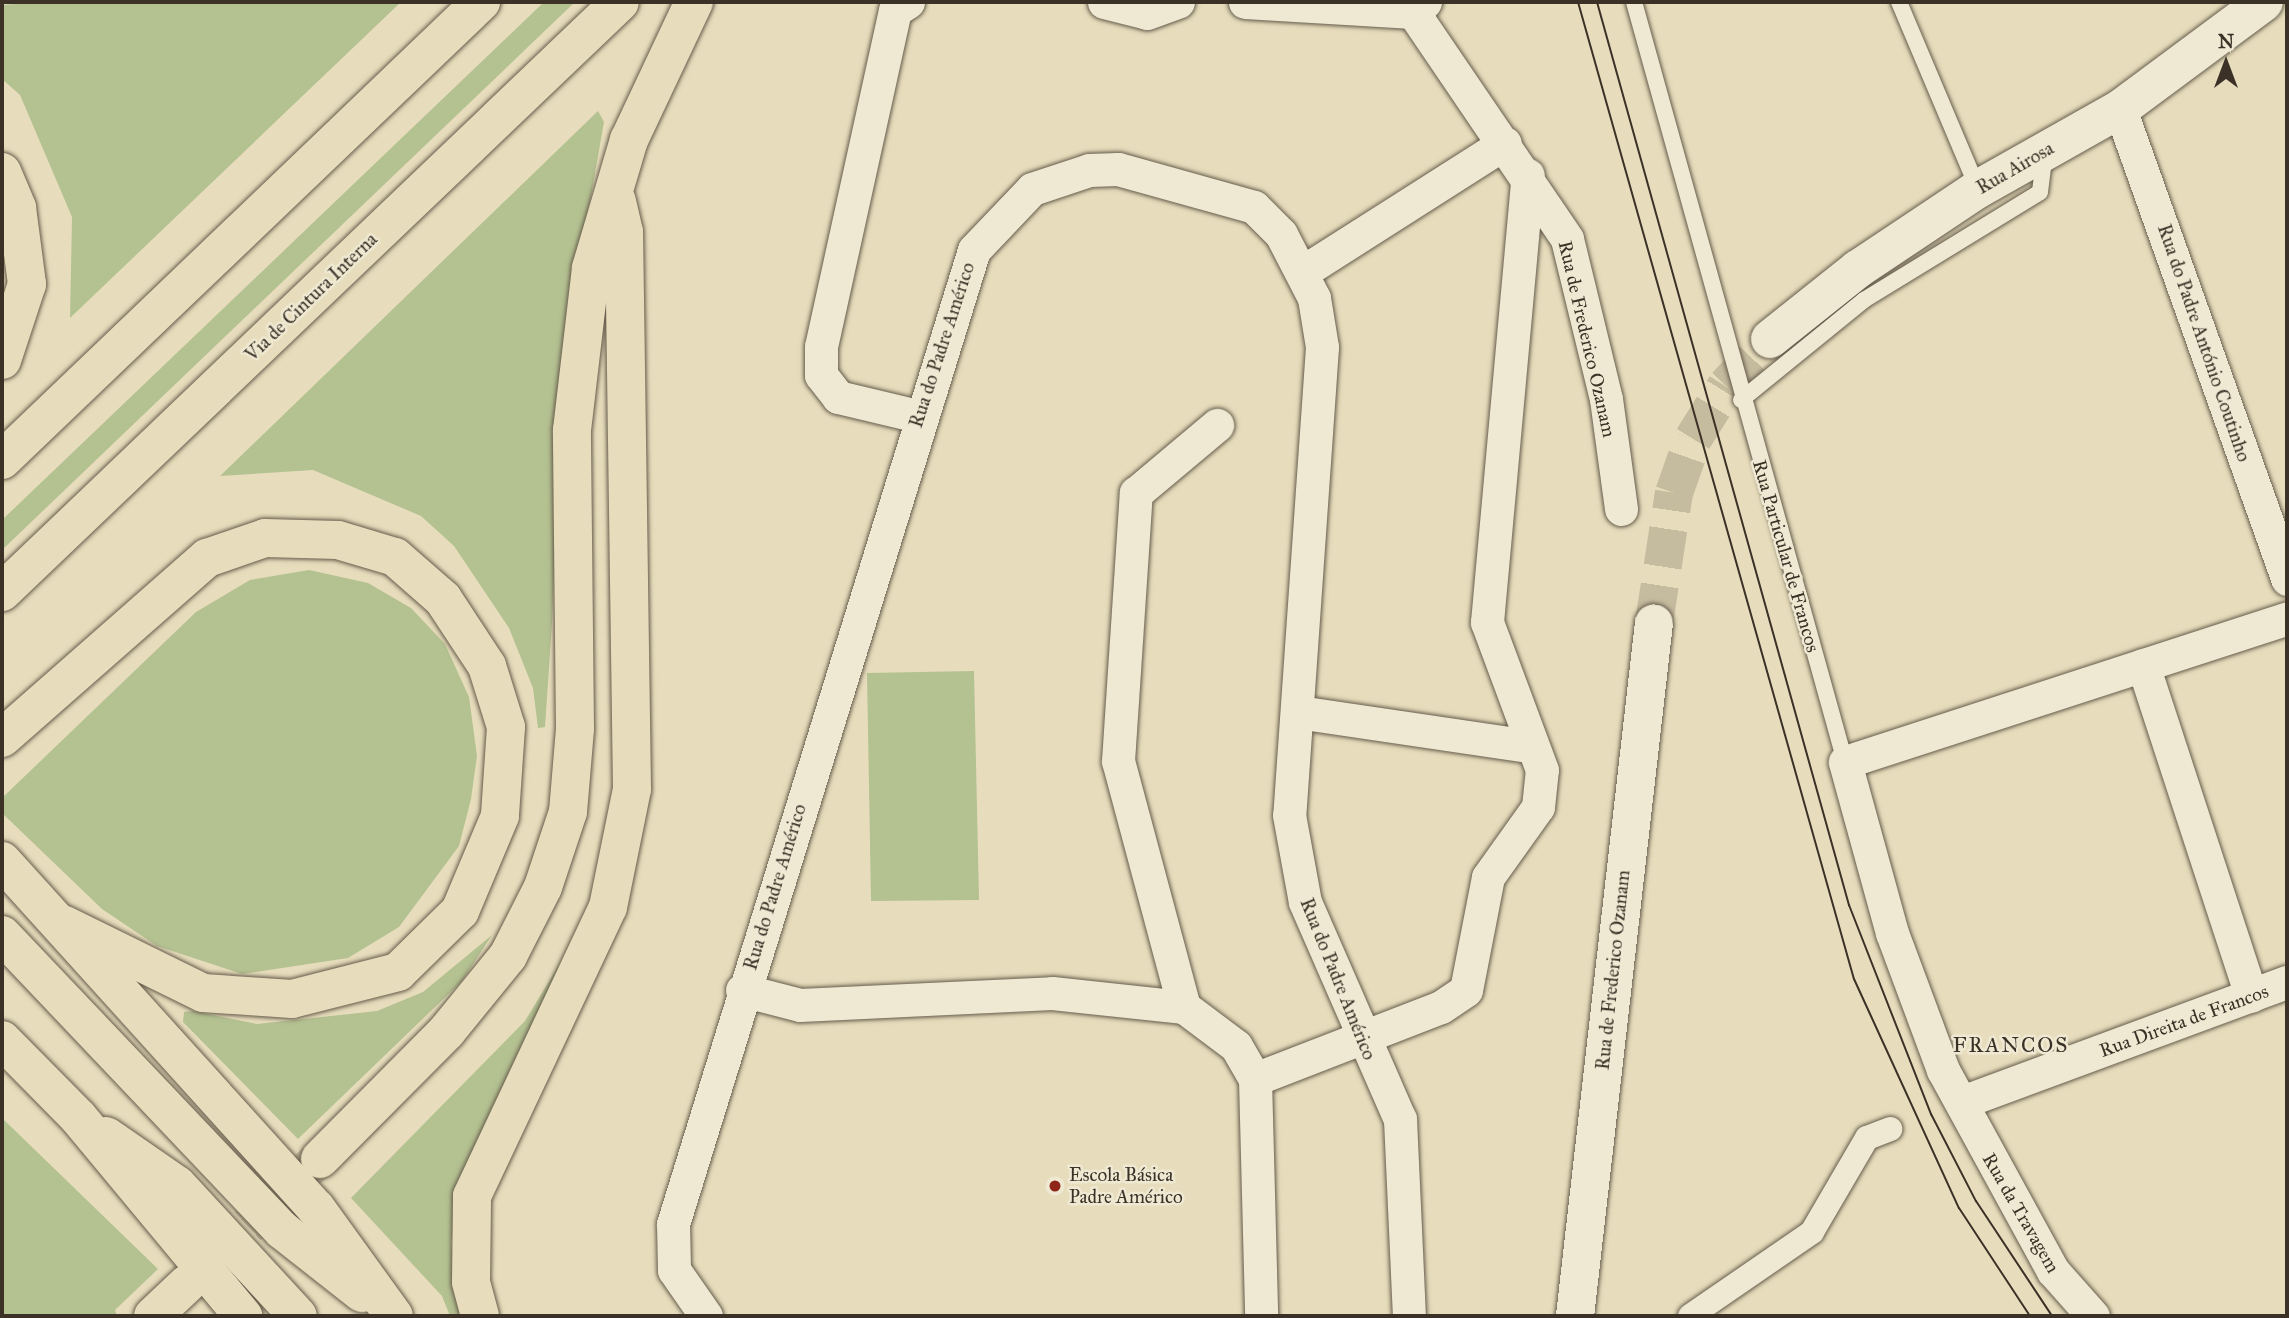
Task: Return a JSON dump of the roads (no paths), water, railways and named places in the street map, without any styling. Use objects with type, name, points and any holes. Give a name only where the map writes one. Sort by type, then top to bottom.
[{"type":"highway","points":[[2,460],[481,2]]},
{"type":"highway","name":"Via de Cintura Interna","points":[[2,592],[620,2]]},
{"type":"highway","points":[[320,1159],[447,1031],[508,956],[544,887],[568,812],[575,729],[572,430],[591,268],[634,129],[694,2]]},
{"type":"highway","points":[[2,172],[17,208],[27,284],[2,360]]},
{"type":"highway","points":[[480,1316],[471,1282],[472,1196],[608,907],[632,789],[625,232],[615,195]]},
{"type":"highway","points":[[2,738],[207,558],[265,538],[338,540],[395,557],[443,599],[488,666],[506,727],[500,816],[460,911],[398,972],[292,999],[203,993],[65,925]]},
{"type":"highway","points":[[2,861],[65,925],[316,1208],[393,1316]]},
{"type":"highway","points":[[2,935],[282,1230],[346,1316]]},
{"type":"highway","points":[[2,1040],[78,1116],[243,1316]]},
{"type":"highway","points":[[78,1116],[177,1185],[299,1316]]},
{"type":"highway","points":[[282,1230],[393,1316]]},
{"type":"highway","points":[[153,1316],[187,1284]]},
{"type":"main road","name":"Rua Airosa","points":[[1770,340],[1858,269],[1978,189],[2120,109],[2264,2]]},
{"type":"main road","name":"Rua de Frederico Ozanam","points":[[1575,1316],[1654,623]]},
{"type":"street","points":[[908,2],[895,10],[821,346],[821,374],[838,397],[918,416]]},
{"type":"street","points":[[1104,2],[1147,13],[1178,2]]},
{"type":"street","points":[[1245,2],[1419,7]]},
{"type":"street","name":"Rua de Frederico Ozanam","points":[[1419,7],[1567,239],[1606,399],[1621,509]]},
{"type":"street","name":"Rua do Padre António Coutinho","points":[[2120,109],[2287,579]]},
{"type":"street","points":[[1304,271],[1505,142]]},
{"type":"street","name":"Rua do Padre Américo","points":[[706,1316],[674,1270],[669,1249],[742,990],[918,416],[974,250],[997,219],[1041,185],[1089,170],[1118,169],[1254,207],[1304,271],[1322,347],[1289,815],[1295,866],[1360,1038],[1400,1118],[1409,1316]]},
{"type":"street","points":[[1255,1079],[1441,1007],[1466,990],[1488,877],[1538,807],[1542,770],[1530,746],[1487,622],[1528,175]]},
{"type":"street","points":[[1184,1007],[1118,761],[1136,494],[1217,425]]},
{"type":"street","points":[[1845,762],[2287,618]]},
{"type":"street","points":[[2143,665],[2251,996]]},
{"type":"street","points":[[1298,712],[1530,746]]},
{"type":"street","name":"Rua Particular de Francos","points":[[1845,762],[1892,933],[1962,1102]]},
{"type":"street","name":"Rua Direita de Francos","points":[[1962,1102],[2287,982]]},
{"type":"street","points":[[742,990],[800,1005],[1052,993],[1184,1007],[1236,1046],[1255,1079],[1261,1316]]},
{"type":"street","name":"Rua da Travagem","points":[[1962,1102],[2053,1271],[2093,1316]]},
{"type":"street","points":[[1690,1316],[1812,1232],[1867,1138],[1890,1129]]},
{"type":"lane","name":"Rua Particular de Francos","points":[[1634,2],[1741,400],[1845,762]]},
{"type":"lane","points":[[1899,2],[1978,189]]},
{"type":"lane","points":[[1741,400],[1864,300],[2040,192],[2045,152]]},
{"type":"tunnel","points":[[1654,623],[1674,493],[1693,439],[1726,386],[1770,339]]},
{"type":"tunnel","points":[[206,1265],[318,1160]]},
{"type":"tram line","points":[[1578,2],[1854,979],[1959,1208],[2030,1316]]},
{"type":"tram line","points":[[1597,2],[1849,905],[1931,1114],[1976,1201],[2052,1316]]},
{"type":"place","name":"Escola Básica Padre Américo","points":[[1055,1186]]},
{"type":"district","name":"FRANCOS","points":[[2011,1045]]}]
